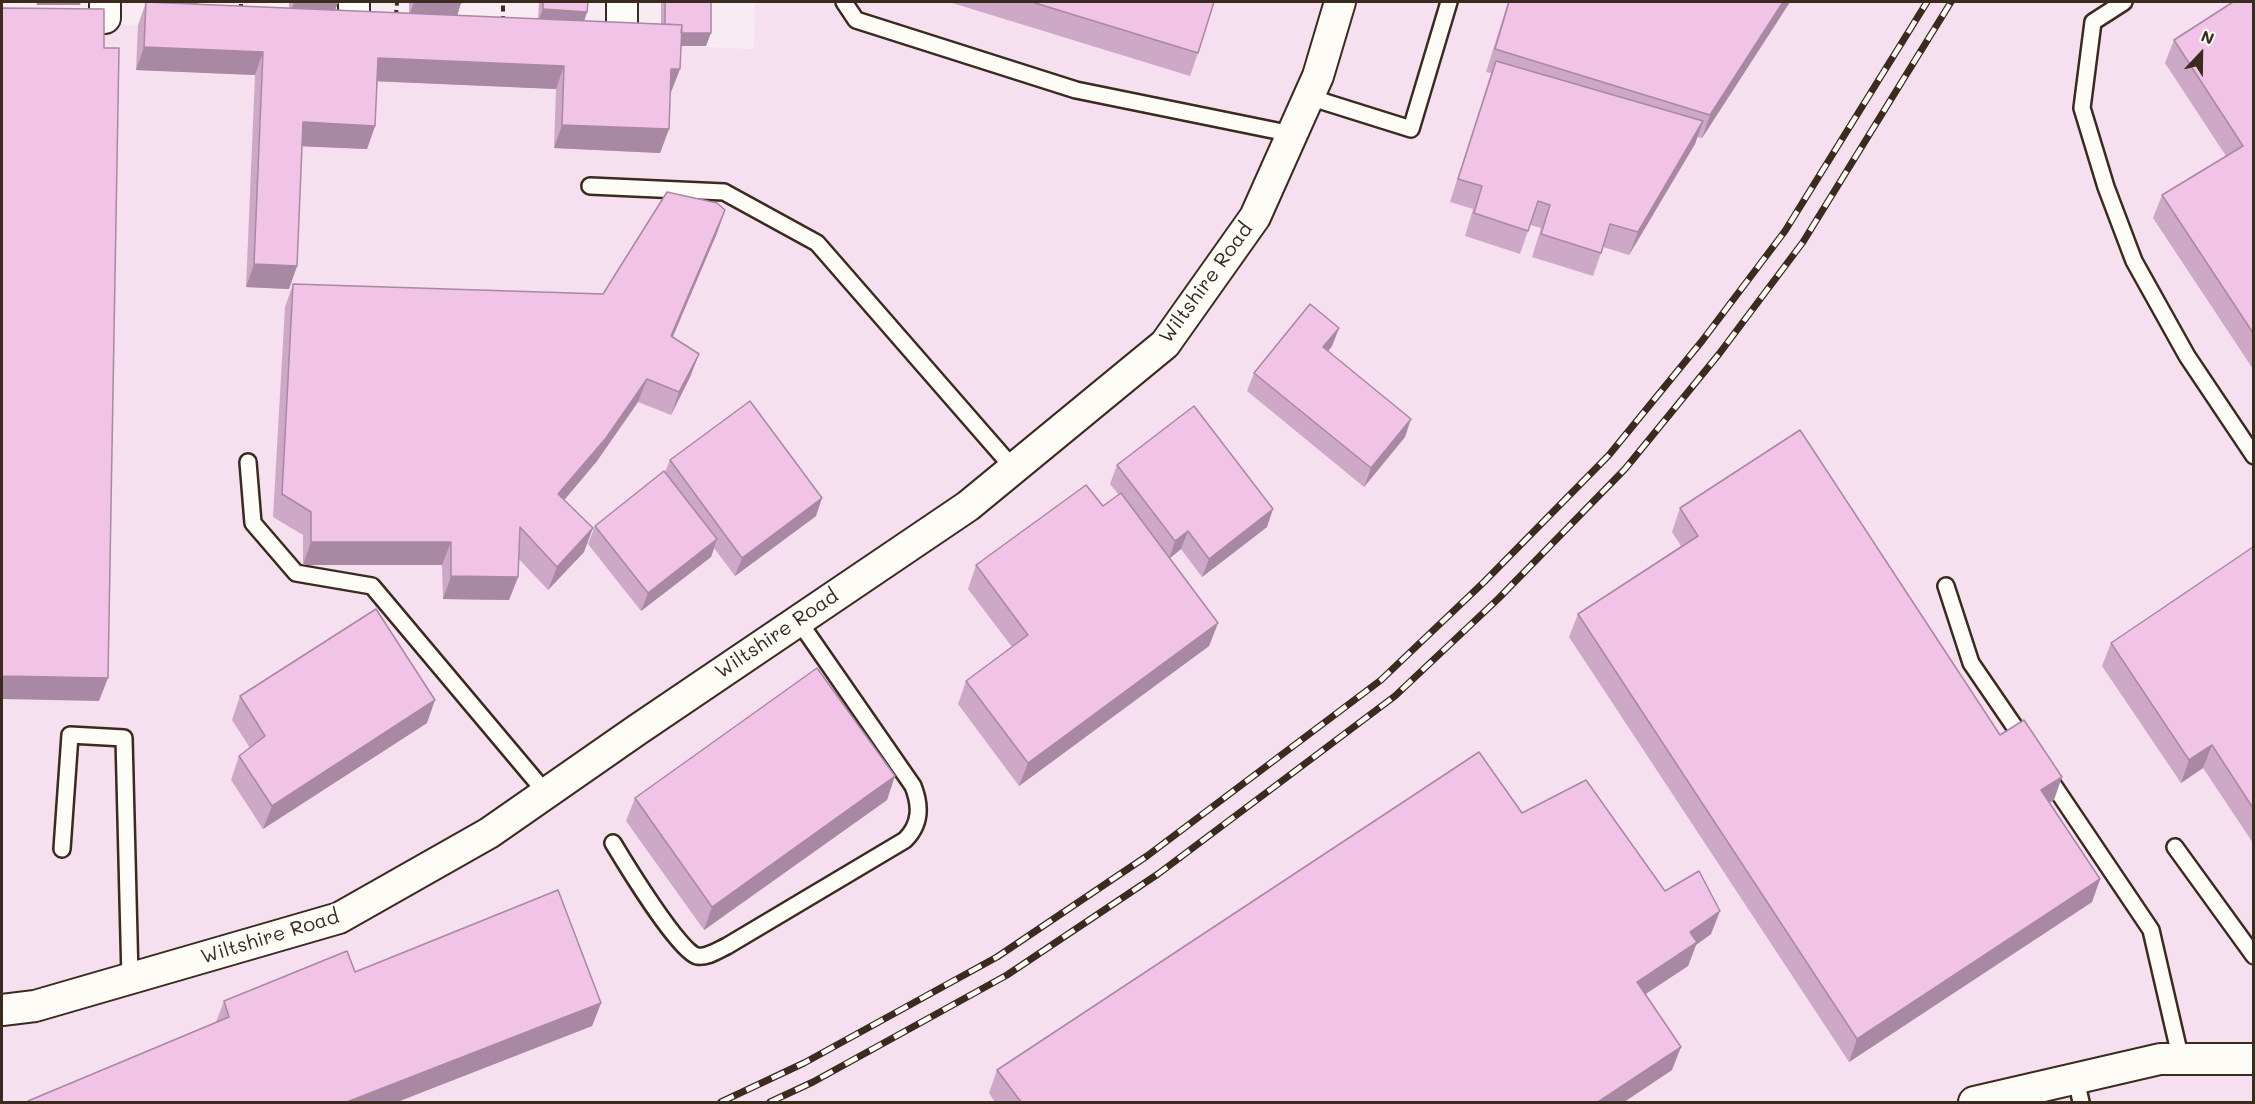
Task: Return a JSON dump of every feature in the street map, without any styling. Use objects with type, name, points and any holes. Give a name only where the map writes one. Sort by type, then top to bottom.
[{"type":"street","points":[[622,2],[622,38]]},
{"type":"street","name":"Wiltshire Road","points":[[2,1010],[35,1006],[339,918],[489,833],[968,506],[1165,344],[1255,217],[1318,76],[1340,2]]},
{"type":"street","points":[[1974,1102],[2079,1091],[2160,1059],[2253,1059]]},
{"type":"lane","points":[[844,2],[856,20],[1076,90],[1292,134]]},
{"type":"lane","points":[[1309,97],[1411,129],[1449,2]]},
{"type":"lane","points":[[2124,2],[2093,22],[2082,108],[2106,187],[2134,261],[2187,356],[2253,456]]},
{"type":"lane","points":[[590,186],[724,192],[817,243],[1014,469]]},
{"type":"lane","points":[[248,462],[253,523],[296,573],[372,586],[546,793]]},
{"type":"lane","points":[[1946,586],[1971,663],[2151,930],[2181,1060]]},
{"type":"lane","points":[[613,843],[676,938],[690,954],[699,957],[727,946],[905,840],[912,833],[917,824],[920,807],[913,786],[798,620]]},
{"type":"lane","points":[[62,849],[70,735],[124,738],[130,978]]},
{"type":"lane","points":[[2175,847],[2253,956]]},
{"type":"path","points":[[241,2],[241,12]]},
{"type":"path","points":[[396,20],[397,2]]},
{"type":"path","points":[[503,2],[503,33]]},
{"type":"shaded area","points":[[755,2],[2253,2],[2253,1102],[2,1102],[2,20],[754,49]]},
{"type":"building","points":[[146,2],[682,25],[680,69],[671,69],[669,129],[562,125],[564,66],[378,58],[375,126],[303,122],[297,266],[254,264],[263,52],[144,47]]},
{"type":"building","points":[[338,2],[338,3],[294,3]]},
{"type":"building","points":[[461,2],[461,3],[414,3]]},
{"type":"building","points":[[543,2],[588,2],[587,12],[543,9]]},
{"type":"building","points":[[665,2],[711,2],[711,33],[681,33],[682,25],[665,24]]},
{"type":"building","points":[[1032,2],[1214,2],[1198,53]]},
{"type":"building","points":[[1509,2],[1783,2],[1710,115],[1495,49]]},
{"type":"building","points":[[2233,2],[2253,2],[2253,333],[2162,195],[2243,146],[2174,40]]},
{"type":"building","points":[[2,8],[104,9],[104,48],[119,48],[108,678],[2,676]]},
{"type":"building","points":[[1496,61],[1703,121],[1638,232],[1610,224],[1601,253],[1541,234],[1550,205],[1538,201],[1528,231],[1474,213],[1482,186],[1458,179]]},
{"type":"building","points":[[667,192],[717,203],[725,210],[671,336],[699,354],[679,392],[647,379],[606,438],[558,494],[593,528],[557,567],[520,527],[518,577],[451,576],[451,542],[311,542],[311,512],[282,494],[293,284],[603,294]]},
{"type":"building","points":[[1310,304],[1339,328],[1323,347],[1411,419],[1371,468],[1254,373]]},
{"type":"building","points":[[750,401],[822,498],[742,558],[670,460]]},
{"type":"building","points":[[1194,406],[1273,509],[1209,559],[1188,531],[1175,541],[1117,465]]},
{"type":"building","points":[[1800,430],[2000,735],[2024,720],[2062,777],[2041,790],[2100,879],[1857,1039],[1578,614],[1698,536],[1680,508]]},
{"type":"building","points":[[664,471],[717,539],[648,593],[595,526]]},
{"type":"building","points":[[1086,485],[1103,506],[1121,493],[1218,623],[1028,763],[966,681],[1028,635],[976,565]]},
{"type":"building","points":[[2253,547],[2253,808],[2212,745],[2189,760],[2111,643]]},
{"type":"building","points":[[376,609],[435,700],[272,806],[239,756],[265,736],[240,696]]},
{"type":"building","points":[[817,668],[895,776],[712,907],[635,798]]},
{"type":"building","points":[[1479,752],[1522,813],[1586,780],[1665,891],[1699,871],[1720,911],[1690,932],[1697,942],[1637,982],[1681,1047],[1598,1102],[1021,1102],[997,1070]]},
{"type":"building","points":[[558,890],[601,1003],[347,1102],[28,1101],[229,1017],[224,1001],[347,951],[355,972]]},
{"type":"railway","points":[[721,1102],[804,1063],[997,957],[1147,856],[1381,680],[1484,582],[1609,455],[1702,341],[1785,231],[1927,2]]},
{"type":"railway","points":[[770,1102],[813,1082],[1007,975],[1158,874],[1395,696],[1499,598],[1625,469],[1719,354],[1803,242],[1951,2]]}]
